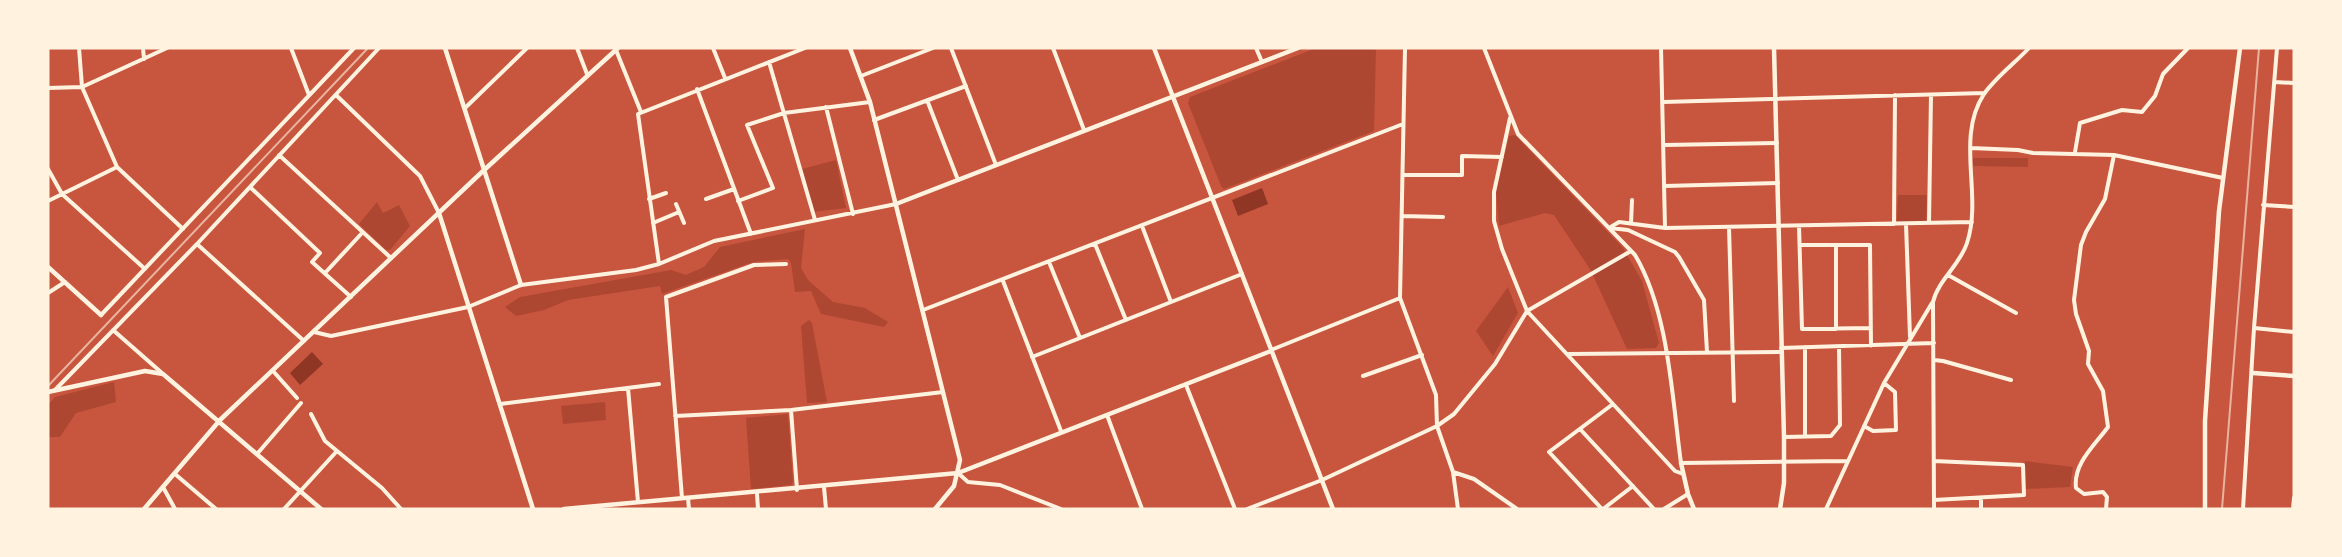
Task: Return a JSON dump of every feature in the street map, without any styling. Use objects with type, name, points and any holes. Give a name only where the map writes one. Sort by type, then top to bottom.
[{"type":"street","points":[[79,48],[82,87],[117,167],[183,229]]},
{"type":"street","points":[[143,48],[144,59]]},
{"type":"street","points":[[48,88],[82,87],[167,48]]},
{"type":"street","points":[[291,48],[309,95]]},
{"type":"street","points":[[48,267],[101,315],[354,48]]},
{"type":"street","points":[[55,391],[379,48]]},
{"type":"street","points":[[465,108],[527,48]]},
{"type":"street","points":[[577,48],[587,74]]},
{"type":"street","points":[[713,48],[725,78]]},
{"type":"street","points":[[659,264],[638,114],[805,48]]},
{"type":"street","points":[[850,48],[870,102],[960,456],[954,486],[935,509]]},
{"type":"street","points":[[861,76],[933,48]]},
{"type":"street","points":[[951,48],[996,165]]},
{"type":"street","points":[[1053,48],[1084,130]]},
{"type":"street","points":[[1154,48],[1333,509]]},
{"type":"street","points":[[1256,48],[1262,62]]},
{"type":"street","points":[[314,332],[326,337],[468,307],[521,285],[636,270],[659,264],[714,241],[896,204],[1298,48]]},
{"type":"street","points":[[1405,48],[1400,298],[1436,395],[1437,426],[1453,472],[1458,509]]},
{"type":"street","points":[[1484,48],[1518,134],[1631,251],[1650,284],[1665,351],[1683,474],[1694,509]]},
{"type":"street","points":[[1661,48],[1665,228]]},
{"type":"street","points":[[1774,48],[1784,437],[1780,509]]},
{"type":"street","points":[[1934,509],[1933,302],[1935,293],[1967,245],[1972,222],[1972,123],[1985,93],[2029,48]]},
{"type":"street","points":[[2074,152],[2080,123],[2122,110],[2142,112],[2155,96],[2163,74],[2188,48]]},
{"type":"street","points":[[2205,509],[2205,421],[2223,178],[2240,48]]},
{"type":"street","points":[[2243,509],[2254,328],[2277,48]]},
{"type":"street","points":[[446,49],[521,285]]},
{"type":"street","points":[[144,509],[220,420],[483,171],[617,49],[641,112]]},
{"type":"street","points":[[769,62],[815,220]]},
{"type":"street","points":[[2274,81],[2294,83]]},
{"type":"street","points":[[874,120],[966,86]]},
{"type":"street","points":[[697,89],[751,234]]},
{"type":"street","points":[[1663,102],[1985,93]]},
{"type":"street","points":[[1929,223],[1931,94]]},
{"type":"street","points":[[336,95],[420,176],[439,213],[532,509]]},
{"type":"street","points":[[1894,224],[1895,95]]},
{"type":"street","points":[[927,100],[958,180]]},
{"type":"street","points":[[738,201],[773,188],[747,125],[784,113],[870,102]]},
{"type":"street","points":[[826,107],[853,213]]},
{"type":"street","points":[[1510,117],[1494,192],[1494,221],[1502,249],[1527,311],[1538,326],[1568,354],[1675,471],[1683,474]]},
{"type":"street","points":[[923,310],[1003,281],[1403,124]]},
{"type":"street","points":[[1664,145],[1777,143]]},
{"type":"street","points":[[1971,148],[2033,153],[2074,152],[2114,155],[2223,178]]},
{"type":"street","points":[[279,155],[391,258]]},
{"type":"street","points":[[2106,509],[2107,497],[2103,492],[2084,494],[2076,488],[2075,477],[2078,467],[2108,427],[2109,419],[2103,391],[2088,364],[2089,351],[2074,300],[2081,245],[2107,193],[2114,155]]},
{"type":"street","points":[[1402,175],[1462,175],[1462,156],[1502,157]]},
{"type":"street","points":[[48,201],[117,167]]},
{"type":"street","points":[[48,169],[63,194],[145,269]]},
{"type":"street","points":[[1665,186],[1778,183]]},
{"type":"street","points":[[250,187],[320,254],[312,262],[351,297]]},
{"type":"street","points":[[706,199],[734,189]]},
{"type":"street","points":[[649,199],[666,193]]},
{"type":"street","points":[[1631,223],[1632,200]]},
{"type":"street","points":[[676,204],[684,223]]},
{"type":"street","points":[[2264,205],[2294,207]]},
{"type":"street","points":[[653,223],[679,212]]},
{"type":"street","points":[[1402,216],[1443,217]]},
{"type":"street","points":[[1609,228],[1619,222],[1665,228],[1972,222]]},
{"type":"street","points":[[1906,224],[1909,342]]},
{"type":"street","points":[[1142,226],[1171,302]]},
{"type":"street","points":[[1799,226],[1802,329],[1870,328]]},
{"type":"street","points":[[1730,227],[1734,401]]},
{"type":"street","points":[[1609,228],[1628,230],[1675,252],[1679,257],[1704,300],[1707,352]]},
{"type":"street","points":[[325,273],[362,233]]},
{"type":"street","points":[[197,243],[304,342]]},
{"type":"street","points":[[1095,244],[1126,320]]},
{"type":"street","points":[[1800,245],[1870,245],[1871,346]]},
{"type":"street","points":[[1836,245],[1836,328]]},
{"type":"street","points":[[1247,509],[1323,480],[1437,426],[1454,414],[1495,364],[1527,311],[1631,251]]},
{"type":"street","points":[[1049,262],[1080,338]]},
{"type":"street","points":[[682,498],[666,297],[754,265],[786,264]]},
{"type":"street","points":[[1032,357],[1242,274]]},
{"type":"street","points":[[1948,275],[2016,314]]},
{"type":"street","points":[[1003,281],[1061,431]]},
{"type":"street","points":[[48,293],[65,282]]},
{"type":"street","points":[[564,509],[682,498],[757,494],[958,473],[1061,431],[1186,385],[1400,298]]},
{"type":"street","points":[[1826,509],[1884,384],[1928,306],[1933,302]]},
{"type":"street","points":[[2254,328],[2294,332]]},
{"type":"street","points":[[113,330],[321,509]]},
{"type":"street","points":[[1568,354],[1665,351],[1732,352],[1805,347],[1871,346],[1909,342],[1934,343]]},
{"type":"street","points":[[1805,347],[1805,437]]},
{"type":"street","points":[[1784,437],[1831,436],[1840,425],[1839,347]]},
{"type":"street","points":[[1364,376],[1422,355]]},
{"type":"street","points":[[1934,360],[2011,380]]},
{"type":"street","points":[[48,392],[145,371],[163,374]]},
{"type":"street","points":[[273,371],[297,398]]},
{"type":"street","points":[[2253,373],[2294,376]]},
{"type":"street","points":[[500,404],[659,384]]},
{"type":"street","points":[[1864,426],[1873,431],[1896,430],[1895,392],[1884,384]]},
{"type":"street","points":[[1186,385],[1235,509]]},
{"type":"street","points":[[628,388],[638,502]]},
{"type":"street","points":[[675,416],[791,410],[943,392]]},
{"type":"street","points":[[257,454],[301,403]]},
{"type":"street","points":[[1613,404],[1549,452],[1602,509],[1633,486]]},
{"type":"street","points":[[791,410],[797,490]]},
{"type":"street","points":[[311,414],[319,434],[382,488],[401,509]]},
{"type":"street","points":[[1107,415],[1142,509]]},
{"type":"street","points":[[1580,429],[1654,509]]},
{"type":"street","points":[[284,509],[337,451]]},
{"type":"street","points":[[1681,463],[1847,461]]},
{"type":"street","points":[[1934,461],[2023,465],[2024,495],[1934,500]]},
{"type":"street","points":[[1453,472],[1474,479],[1517,509]]},
{"type":"street","points":[[958,473],[968,482],[1000,485],[1061,509]]},
{"type":"street","points":[[175,474],[216,509]]},
{"type":"street","points":[[163,487],[175,509]]},
{"type":"street","points":[[824,487],[826,509]]},
{"type":"street","points":[[757,494],[758,509]]},
{"type":"street","points":[[1664,509],[1688,494]]},
{"type":"street","points":[[688,498],[689,509]]},
{"type":"street","points":[[2293,509],[2294,498]]},
{"type":"street","points":[[1981,499],[1982,509]]},
{"type":"shaded area","points":[[1316,48],[1376,48],[1374,131],[1224,189],[1188,103],[1190,97]]},
{"type":"shaded area","points":[[1515,135],[1623,248],[1642,281],[1659,343],[1656,348],[1627,349],[1590,269],[1554,215],[1545,213],[1499,226],[1496,190],[1509,136]]},
{"type":"shaded area","points":[[1973,158],[2028,158],[2028,167],[1973,166]]},
{"type":"shaded area","points":[[836,160],[846,208],[813,212],[802,169]]},
{"type":"shaded area","points":[[1262,188],[1268,204],[1238,216],[1232,200]]},
{"type":"shaded area","points":[[1898,195],[1927,195],[1926,222],[1897,222]]},
{"type":"shaded area","points":[[377,202],[383,213],[399,205],[410,226],[390,250],[386,250],[359,224]]},
{"type":"shaded area","points":[[805,229],[801,268],[808,280],[833,302],[865,308],[888,322],[884,327],[821,314],[811,291],[795,292],[791,263],[788,259],[753,262],[662,294],[660,286],[568,300],[544,310],[516,316],[505,307],[520,297],[671,270],[686,275],[704,267],[720,247]]},
{"type":"shaded area","points":[[1508,287],[1518,313],[1493,356],[1476,331]]},
{"type":"shaded area","points":[[809,320],[812,323],[827,402],[807,403],[801,326]]},
{"type":"shaded area","points":[[312,352],[323,364],[300,385],[290,373]]},
{"type":"shaded area","points":[[114,382],[116,402],[76,413],[60,437],[48,437],[48,405],[55,397]]},
{"type":"shaded area","points":[[605,402],[606,420],[563,424],[561,406]]},
{"type":"shaded area","points":[[788,414],[793,482],[791,485],[751,489],[746,418]]},
{"type":"shaded area","points":[[2025,461],[2073,467],[2070,487],[2025,489]]},
{"type":"railway","points":[[48,386],[368,48]]},
{"type":"railway","points":[[2222,509],[2259,48]]}]
